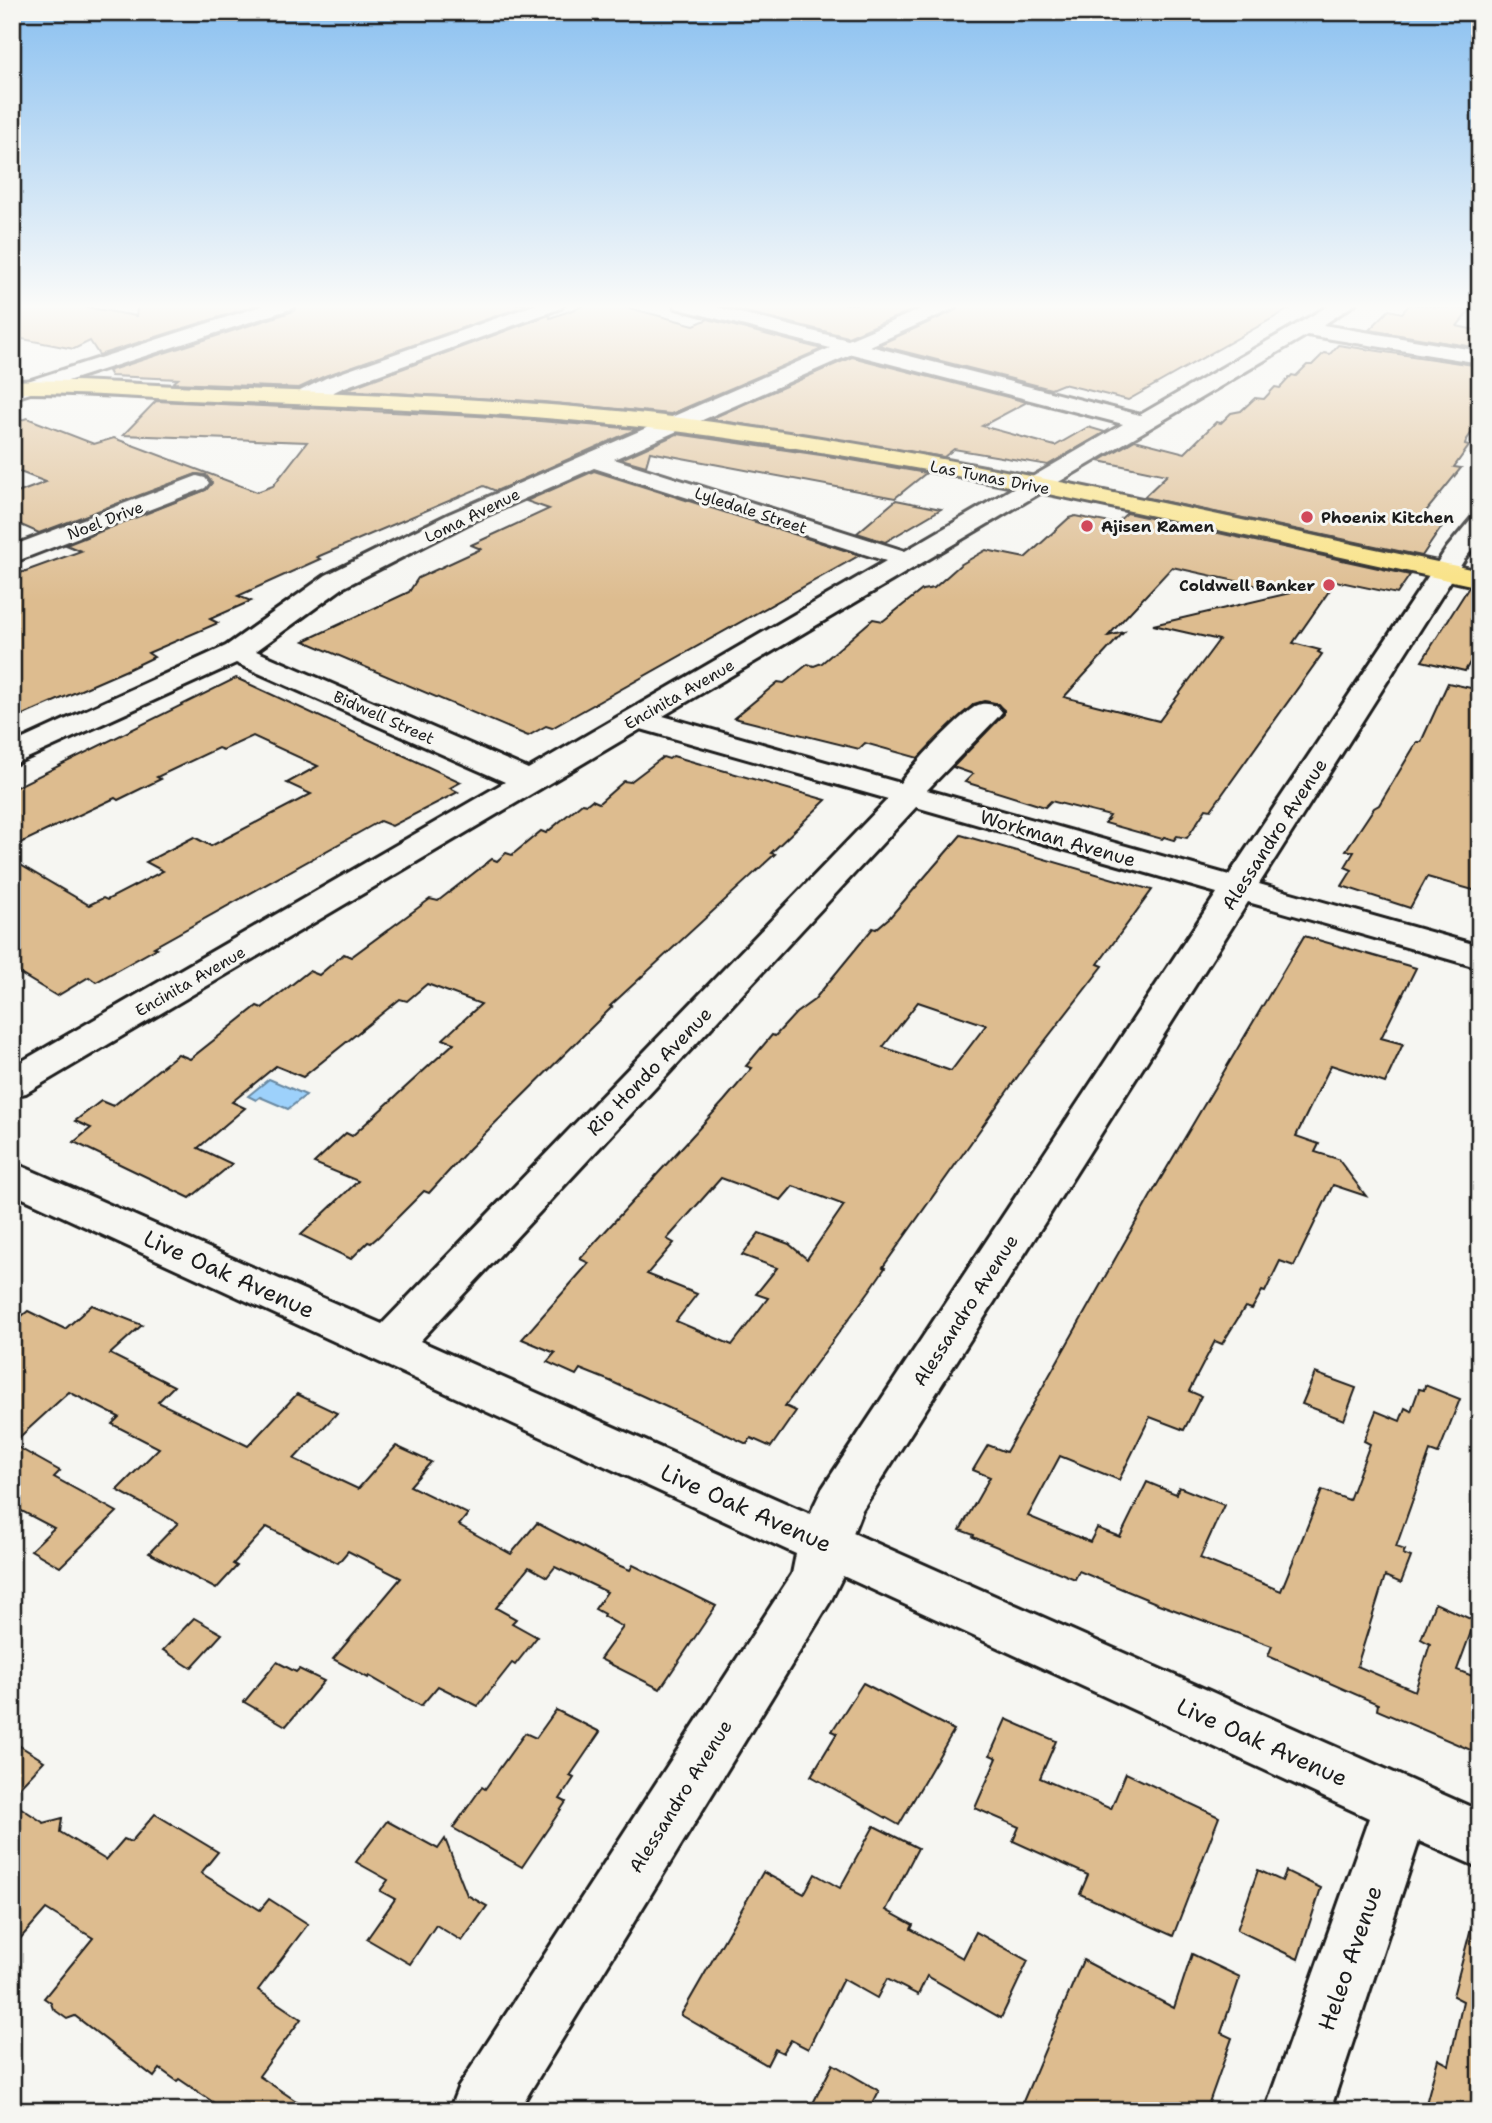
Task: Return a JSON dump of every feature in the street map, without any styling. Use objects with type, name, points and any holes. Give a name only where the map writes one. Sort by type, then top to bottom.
[{"type":"main road","name":"Las Tunas Drive","points":[[448,403],[675,424],[813,443],[1036,486],[1463,575]]},
{"type":"street","name":"Loma Avenue","points":[[12,756],[236,652],[335,581],[458,519],[723,403]]},
{"type":"street","points":[[1067,403],[1144,423]]},
{"type":"street","name":"Encinita Avenue","points":[[12,1084],[1177,403]]},
{"type":"street","name":"Lyledale Street","points":[[593,460],[908,560]]},
{"type":"street","name":"Noel Drive","points":[[12,555],[197,483]]},
{"type":"street","name":"Alessandro Avenue","points":[[481,2111],[817,1579],[824,1542],[840,1503],[1238,889],[1463,575],[1456,553],[1480,524]]},
{"type":"street","name":"Bidwell Street","points":[[236,652],[532,782]]},
{"type":"street","name":"Rio Hondo Avenue","points":[[388,1346],[909,796],[922,776],[987,712]]},
{"type":"street","name":"Workman Avenue","points":[[637,718],[1480,957]]},
{"type":"street","name":"Live Oak Avenue","points":[[12,1176],[1480,1840]]},
{"type":"street","name":"Heleo Avenue","points":[[1297,2111],[1402,1805]]},
{"type":"water","points":[[269,1079],[306,1095],[288,1109],[260,1097],[256,1100],[248,1096]]},
{"type":"building","points":[[154,403],[478,416],[637,429],[496,491],[484,486],[317,557],[320,559],[238,596],[251,601],[210,619],[218,623],[148,653],[154,657],[129,669],[12,720],[12,576],[81,551],[66,545],[206,490],[212,483],[206,475],[196,474],[39,533],[12,521],[12,495],[46,482],[12,469],[12,423],[27,418],[94,444],[114,438],[257,492],[273,486],[307,442],[123,435]]},
{"type":"building","points":[[555,403],[696,403],[671,414]]},
{"type":"building","points":[[746,403],[1025,403],[982,426],[1055,446],[1088,427],[1105,432],[1048,465],[954,449],[944,457],[710,419]]},
{"type":"building","points":[[1250,403],[1480,403],[1480,420],[1466,441],[1465,445],[1469,446],[1454,467],[1461,468],[1419,520],[1443,525],[1422,556],[1144,497],[1167,475],[1099,461],[1135,440],[1185,453],[1216,422],[1221,423],[1231,413],[1241,411]]},
{"type":"building","points":[[677,434],[926,473],[895,498],[650,452],[646,466],[621,459]]},
{"type":"building","points":[[594,471],[860,555],[552,728],[546,726],[528,736],[304,641],[409,592],[418,578],[481,549],[471,545],[549,509],[526,501]]},
{"type":"building","points":[[896,500],[941,509],[885,542],[857,533]]},
{"type":"building","points":[[1127,513],[1410,575],[1397,594],[1336,581],[1293,643],[1320,650],[1318,652],[1322,654],[1211,810],[1206,809],[1187,838],[1177,836],[1174,840],[1164,837],[1162,839],[1105,823],[1110,816],[1051,801],[1045,807],[965,782],[973,774],[953,767],[1004,714],[1004,710],[995,703],[984,701],[974,704],[918,758],[865,743],[859,749],[734,718],[778,682],[784,683],[808,664],[814,666],[822,663],[873,619],[883,621],[922,590],[934,588],[960,565],[986,550],[1025,558],[1069,518],[1075,516],[1115,524]],"holes":[[[1172,567],[1290,593],[1153,625],[1219,640],[1159,721],[1064,697],[1124,632],[1108,636]]]},
{"type":"building","points":[[1469,587],[1480,589],[1480,645],[1465,671],[1422,661]]},
{"type":"building","points":[[236,678],[461,782],[450,788],[458,792],[392,826],[380,821],[96,982],[89,977],[57,996],[12,969],[12,860],[89,905],[103,898],[107,900],[163,871],[146,862],[194,837],[211,846],[311,794],[287,783],[318,766],[253,736],[223,750],[218,748],[157,777],[161,779],[118,800],[115,798],[12,847],[12,789]]},
{"type":"building","points":[[1448,683],[1480,690],[1480,892],[1427,877],[1410,908],[1342,886],[1352,870],[1345,867],[1354,852],[1346,850],[1374,808],[1379,805],[1417,742],[1421,742]]},
{"type":"building","points":[[673,756],[826,800],[771,853],[775,854],[610,1006],[612,1007],[469,1149],[429,1193],[424,1191],[378,1237],[371,1243],[368,1242],[351,1259],[301,1235],[358,1181],[314,1163],[346,1133],[352,1136],[454,1043],[443,1039],[481,1004],[427,984],[407,1001],[400,999],[303,1077],[276,1066],[232,1102],[245,1108],[198,1148],[232,1164],[190,1198],[74,1142],[91,1128],[75,1121],[101,1101],[113,1106],[178,1054],[190,1059],[257,1006],[262,1008],[309,971],[319,975],[344,954],[351,957],[430,899],[438,901],[492,859],[497,861],[506,853],[512,855],[541,831],[546,833],[582,803],[587,804],[592,800],[599,803],[624,781],[630,782],[663,757],[669,759]]},
{"type":"building","points":[[961,835],[1152,890],[1098,964],[1103,966],[1023,1069],[883,1267],[885,1268],[870,1290],[785,1406],[796,1411],[771,1447],[751,1438],[747,1444],[610,1381],[580,1369],[576,1375],[547,1362],[555,1353],[522,1339],[589,1263],[580,1259],[724,1101],[752,1068],[746,1066],[772,1035],[775,1036],[796,1013],[814,1000],[873,928],[876,929],[890,917]],"holes":[[[918,1002],[986,1025],[951,1071],[883,1047]],[[721,1178],[781,1200],[793,1186],[844,1205],[807,1259],[789,1244],[759,1233],[742,1255],[777,1268],[756,1294],[768,1298],[732,1345],[676,1321],[697,1294],[647,1274],[674,1243],[667,1239]]]},
{"type":"building","points":[[1304,936],[1416,968],[1381,1038],[1403,1044],[1385,1083],[1331,1065],[1296,1136],[1319,1144],[1315,1152],[1338,1159],[1366,1196],[1333,1185],[1294,1266],[1280,1261],[1265,1292],[1262,1291],[1252,1309],[1245,1307],[1222,1344],[1215,1341],[1189,1391],[1201,1396],[1184,1430],[1150,1417],[1119,1480],[1060,1456],[1028,1516],[1090,1542],[1097,1528],[1120,1537],[1147,1482],[1176,1494],[1179,1487],[1224,1505],[1200,1558],[1281,1591],[1322,1490],[1349,1500],[1370,1444],[1364,1441],[1376,1411],[1400,1421],[1405,1408],[1411,1411],[1419,1389],[1424,1390],[1425,1385],[1460,1399],[1438,1454],[1430,1451],[1396,1547],[1405,1550],[1403,1554],[1411,1557],[1401,1583],[1385,1576],[1357,1666],[1415,1691],[1430,1644],[1421,1639],[1435,1603],[1475,1621],[1457,1670],[1480,1679],[1480,1754],[1377,1710],[1378,1704],[1268,1656],[1272,1646],[1079,1571],[1075,1579],[960,1530],[990,1477],[973,1470],[988,1445],[1006,1452],[1158,1183]]},
{"type":"building","points":[[92,1305],[142,1325],[110,1354],[174,1386],[158,1402],[248,1446],[297,1394],[337,1413],[294,1459],[358,1489],[396,1446],[431,1462],[410,1486],[468,1514],[459,1525],[511,1554],[537,1523],[613,1563],[630,1570],[633,1565],[716,1606],[660,1689],[600,1659],[623,1627],[595,1609],[607,1592],[555,1567],[547,1577],[529,1567],[496,1608],[516,1619],[512,1623],[537,1637],[515,1665],[512,1663],[478,1706],[438,1686],[421,1706],[333,1659],[401,1578],[348,1551],[338,1563],[267,1527],[233,1564],[237,1566],[216,1589],[149,1553],[178,1523],[117,1490],[159,1448],[112,1424],[119,1417],[69,1392],[12,1444],[12,1324],[28,1311],[65,1329]]},
{"type":"building","points":[[1315,1373],[1356,1388],[1344,1420],[1302,1404]]},
{"type":"building","points":[[12,1444],[60,1471],[54,1477],[117,1512],[60,1567],[31,1550],[54,1528],[12,1506]]},
{"type":"building","points":[[194,1618],[222,1634],[191,1668],[163,1650]]},
{"type":"building","points":[[277,1662],[296,1672],[299,1669],[324,1681],[286,1726],[244,1702]]},
{"type":"building","points":[[863,1683],[954,1730],[899,1825],[811,1776],[837,1733],[832,1731]]},
{"type":"building","points":[[556,1710],[600,1732],[570,1776],[574,1778],[560,1799],[566,1802],[522,1867],[453,1828],[525,1733],[536,1738]]},
{"type":"building","points":[[1006,1719],[1056,1741],[1040,1778],[1111,1809],[1126,1773],[1219,1817],[1173,1936],[1080,1894],[1088,1875],[1013,1841],[1019,1827],[975,1808],[997,1758],[990,1755]]},
{"type":"building","points":[[12,1741],[44,1761],[12,1795]]},
{"type":"building","points":[[12,1802],[44,1823],[62,1818],[60,1832],[106,1860],[124,1839],[131,1842],[155,1814],[218,1852],[201,1873],[260,1910],[269,1899],[308,1924],[258,1990],[301,2019],[259,2076],[311,2111],[226,2111],[160,2069],[154,2077],[75,2016],[67,2019],[53,2009],[51,2003],[44,1998],[93,1938],[46,1909],[12,1948]]},
{"type":"building","points":[[387,1821],[438,1849],[445,1839],[467,1895],[487,1906],[462,1941],[436,1925],[410,1964],[367,1939],[395,1899],[380,1891],[388,1880],[356,1862]]},
{"type":"building","points":[[874,1826],[918,1848],[886,1910],[913,1925],[911,1929],[963,1958],[976,1932],[1028,1961],[1001,2018],[927,1976],[918,1995],[887,1979],[877,1998],[843,1979],[808,2049],[791,2040],[783,2053],[775,2049],[767,2065],[681,2015],[763,1872],[804,1894],[815,1874],[840,1888]]},
{"type":"building","points":[[1258,1870],[1282,1881],[1286,1871],[1321,1888],[1298,1959],[1237,1930]]},
{"type":"building","points":[[1471,1928],[1480,1930],[1480,2111],[1424,2111],[1438,2059],[1449,2065],[1463,2001],[1453,1996]]},
{"type":"building","points":[[1192,1954],[1240,1977],[1221,2033],[1232,2038],[1206,2111],[1019,2111],[1083,1960],[1174,2008]]},
{"type":"building","points":[[833,2064],[879,2091],[869,2111],[809,2111]]},
{"type":"place","name":"Phoenix Kitchen","points":[[1307,517]]},
{"type":"place","name":"Ajisen Ramen","points":[[1087,526]]},
{"type":"place","name":"Coldwell Banker","points":[[1329,585]]}]
